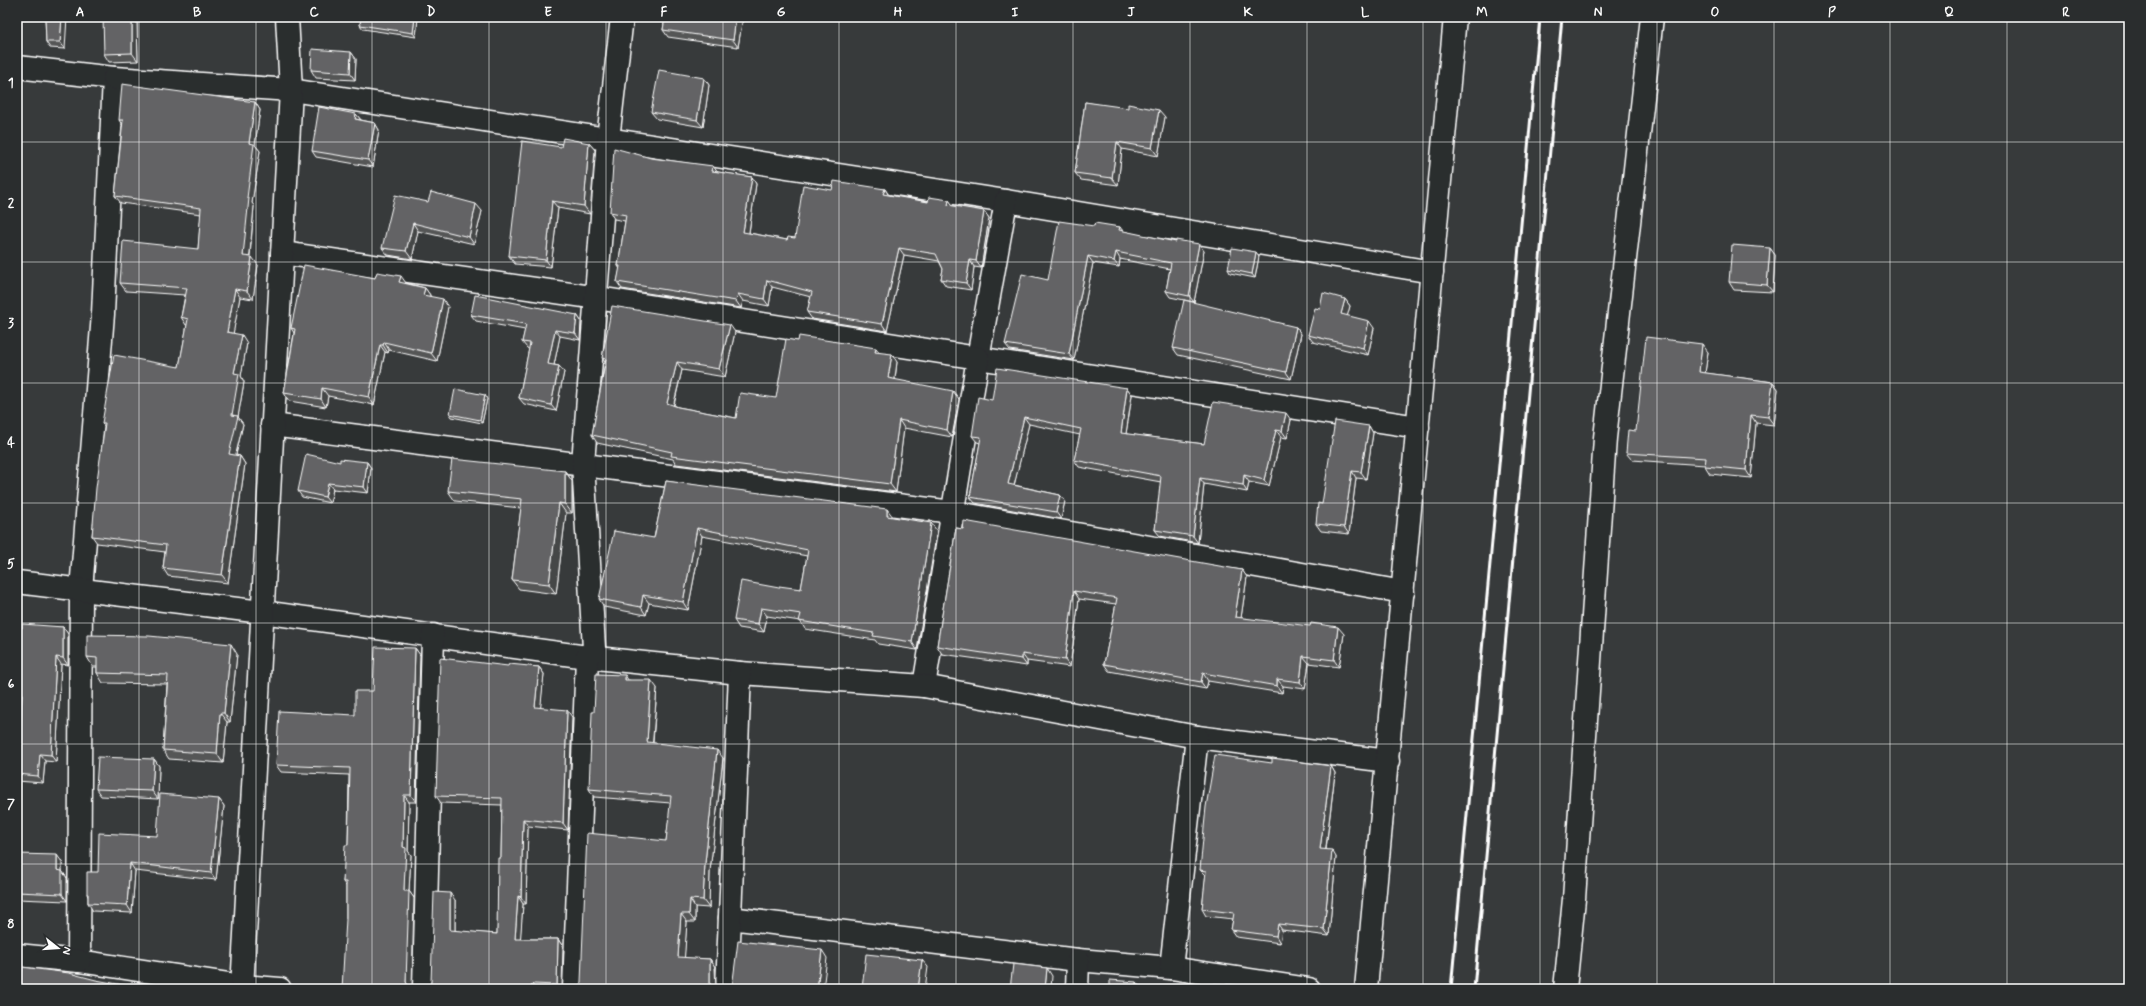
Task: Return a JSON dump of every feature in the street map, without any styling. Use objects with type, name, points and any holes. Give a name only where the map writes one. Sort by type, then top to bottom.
[{"type":"street","points":[[242,987],[291,90],[287,17]]},
{"type":"street","points":[[574,989],[587,658],[594,648],[583,463],[608,139],[622,17]]},
{"type":"street","points":[[1366,989],[1455,17]]},
{"type":"street","points":[[1565,989],[1574,899],[1605,438],[1652,17]]},
{"type":"street","points":[[17,67],[114,78],[291,90],[1006,201],[1432,272]]},
{"type":"street","points":[[79,961],[81,590],[103,314],[114,78]]},
{"type":"street","points":[[924,686],[978,358],[1006,201]]},
{"type":"street","points":[[282,253],[596,298],[1418,427]]},
{"type":"street","points":[[272,425],[583,463],[952,512],[1403,592]]},
{"type":"street","points":[[17,582],[262,612],[587,658],[740,673],[924,686],[1197,737],[1388,761]]},
{"type":"street","points":[[424,989],[433,635]]},
{"type":"street","points":[[728,989],[740,673]]},
{"type":"street","points":[[1172,968],[1197,737]]},
{"type":"street","points":[[730,918],[1078,960],[1172,968],[1309,989]]},
{"type":"street","points":[[17,955],[79,961],[242,987],[280,989]]},
{"type":"street","points":[[1078,960],[1078,989]]},
{"type":"building","points":[[45,17],[62,17],[60,42],[46,42]]},
{"type":"building","points":[[103,17],[132,17],[132,53],[104,54]]},
{"type":"building","points":[[361,17],[415,17],[413,33],[360,25]]},
{"type":"building","points":[[665,17],[736,17],[733,40],[663,30]]},
{"type":"building","points":[[312,49],[351,52],[350,73],[311,70]]},
{"type":"building","points":[[659,70],[704,78],[697,120],[651,112]]},
{"type":"building","points":[[122,84],[255,102],[249,143],[254,144],[247,198],[249,198],[243,256],[252,257],[247,291],[235,289],[227,332],[242,335],[234,373],[239,374],[232,415],[238,416],[229,454],[240,456],[222,575],[163,568],[166,545],[92,536],[96,488],[105,423],[102,423],[114,355],[179,367],[188,319],[181,317],[187,288],[120,283],[123,241],[198,249],[201,208],[115,196],[123,120],[119,120]]},
{"type":"building","points":[[1085,102],[1128,108],[1128,104],[1159,110],[1152,148],[1117,142],[1112,178],[1075,173]]},
{"type":"building","points":[[319,107],[356,114],[355,119],[375,123],[368,160],[312,151]]},
{"type":"building","points":[[563,138],[589,143],[584,206],[552,201],[546,260],[509,256],[522,141],[561,147]]},
{"type":"building","points":[[614,148],[651,158],[713,166],[712,171],[752,177],[743,232],[787,240],[788,237],[795,238],[803,185],[832,190],[834,181],[885,189],[883,194],[928,202],[929,197],[949,200],[948,205],[984,211],[976,261],[970,260],[966,283],[941,279],[943,269],[936,254],[899,248],[882,324],[807,312],[812,292],[767,280],[764,299],[738,294],[736,301],[617,282],[626,215],[610,212]]},
{"type":"building","points":[[431,192],[476,204],[469,237],[413,223],[406,251],[382,248],[395,195],[428,202]]},
{"type":"building","points":[[1059,221],[1094,226],[1095,223],[1120,227],[1119,230],[1176,242],[1176,240],[1199,244],[1189,296],[1166,291],[1171,263],[1116,252],[1114,261],[1088,256],[1069,354],[1005,344],[1022,274],[1048,280]]},
{"type":"building","points":[[1732,245],[1770,248],[1767,285],[1729,282]]},
{"type":"building","points":[[1232,248],[1256,252],[1252,274],[1228,269]]},
{"type":"building","points":[[304,265],[375,278],[377,272],[401,276],[399,282],[425,288],[423,295],[443,299],[431,353],[384,342],[383,345],[380,345],[369,397],[322,388],[321,399],[284,393],[295,329],[291,328]]},
{"type":"building","points":[[1323,293],[1345,299],[1341,314],[1369,321],[1363,348],[1308,335],[1315,308],[1320,309]]},
{"type":"building","points":[[475,295],[577,315],[575,333],[555,330],[548,364],[559,366],[551,405],[519,398],[530,343],[522,342],[526,324],[471,315]]},
{"type":"building","points":[[1184,300],[1296,327],[1286,372],[1173,348]]},
{"type":"building","points":[[612,306],[730,325],[719,369],[677,362],[667,403],[678,407],[736,418],[740,393],[776,398],[786,339],[798,341],[799,336],[876,348],[875,352],[892,354],[888,378],[953,391],[947,430],[899,420],[890,484],[671,456],[672,452],[592,435],[606,359],[602,358]]},
{"type":"building","points":[[1646,337],[1702,344],[1699,372],[1773,382],[1768,417],[1751,415],[1746,470],[1705,466],[1706,458],[1626,453],[1628,430],[1636,431]]},
{"type":"building","points":[[997,368],[1127,388],[1121,433],[1204,444],[1213,402],[1286,413],[1282,431],[1276,430],[1264,480],[1244,475],[1243,485],[1200,478],[1193,536],[1155,530],[1161,476],[1074,460],[1081,429],[1024,417],[1008,484],[1060,495],[1056,512],[970,497],[981,437],[972,436],[978,397],[992,400]]},
{"type":"building","points":[[455,389],[485,395],[480,420],[450,414]]},
{"type":"building","points":[[1335,421],[1369,426],[1361,472],[1352,471],[1344,527],[1316,524],[1318,503],[1322,504]]},
{"type":"building","points":[[306,454],[340,462],[340,459],[367,462],[364,487],[328,483],[325,497],[298,491]]},
{"type":"building","points":[[452,459],[565,471],[565,504],[559,503],[549,584],[512,580],[522,499],[448,491]]},
{"type":"building","points":[[666,481],[887,509],[887,516],[931,523],[912,642],[873,636],[874,633],[799,621],[801,614],[761,608],[758,624],[734,620],[741,581],[779,588],[779,586],[801,589],[808,550],[697,528],[683,602],[643,595],[641,607],[599,599],[614,531],[654,538]]},
{"type":"building","points":[[964,521],[1242,570],[1235,617],[1310,626],[1311,623],[1338,627],[1334,660],[1303,656],[1300,682],[1277,679],[1277,686],[1203,673],[1201,682],[1104,664],[1117,598],[1074,591],[1065,660],[1022,654],[1022,659],[937,646],[956,528],[963,529]]},
{"type":"building","points":[[22,624],[63,627],[63,658],[56,657],[51,755],[40,754],[38,776],[17,774],[17,736],[20,736],[22,694],[17,693],[17,628],[22,628]]},
{"type":"building","points":[[87,635],[149,636],[231,644],[224,713],[220,713],[217,754],[163,750],[168,675],[97,673],[97,658],[87,657]]},
{"type":"building","points":[[375,647],[415,648],[411,795],[404,795],[403,847],[406,848],[404,891],[409,891],[406,982],[410,989],[342,989],[346,919],[346,882],[343,882],[345,845],[348,845],[350,768],[276,765],[279,711],[355,715],[355,691],[373,691]]},
{"type":"building","points":[[440,658],[508,666],[509,664],[539,667],[535,707],[567,710],[563,823],[523,819],[521,897],[518,896],[515,939],[558,939],[557,985],[532,984],[531,989],[429,989],[431,982],[434,892],[450,893],[450,930],[497,934],[498,858],[501,858],[502,798],[436,796]]},
{"type":"building","points":[[596,674],[625,675],[625,680],[651,680],[647,742],[717,750],[705,863],[703,900],[690,899],[689,914],[681,914],[678,957],[710,959],[710,987],[712,989],[578,989],[581,982],[587,833],[666,841],[671,796],[589,789],[592,712],[594,712]]},
{"type":"building","points":[[1215,755],[1272,763],[1272,758],[1331,766],[1320,849],[1332,850],[1324,929],[1278,924],[1276,936],[1231,930],[1234,913],[1202,909],[1206,871],[1200,870],[1206,807]]},
{"type":"building","points":[[98,757],[154,759],[152,791],[96,789]]},
{"type":"building","points":[[160,794],[219,799],[211,873],[130,863],[127,905],[88,903],[87,872],[98,872],[99,833],[157,836]]},
{"type":"building","points":[[17,854],[57,855],[57,870],[62,871],[62,894],[17,892]]},
{"type":"building","points":[[738,941],[822,950],[817,989],[731,989]]},
{"type":"building","points":[[866,954],[922,960],[918,989],[862,989]]},
{"type":"building","points":[[1013,964],[1047,968],[1045,989],[1010,989]]},
{"type":"building","points":[[22,967],[69,973],[96,980],[145,989],[17,989],[17,971],[22,972]]},
{"type":"building","points":[[1110,980],[1136,982],[1136,989],[1110,989]]},
{"type":"building","points":[[1214,984],[1247,986],[1270,989],[1213,989]]},
{"type":"building","points":[[148,987],[163,989],[148,989]]},
{"type":"railway","points":[[1451,989],[1540,17]]},
{"type":"railway","points":[[1474,989],[1562,17]]}]
